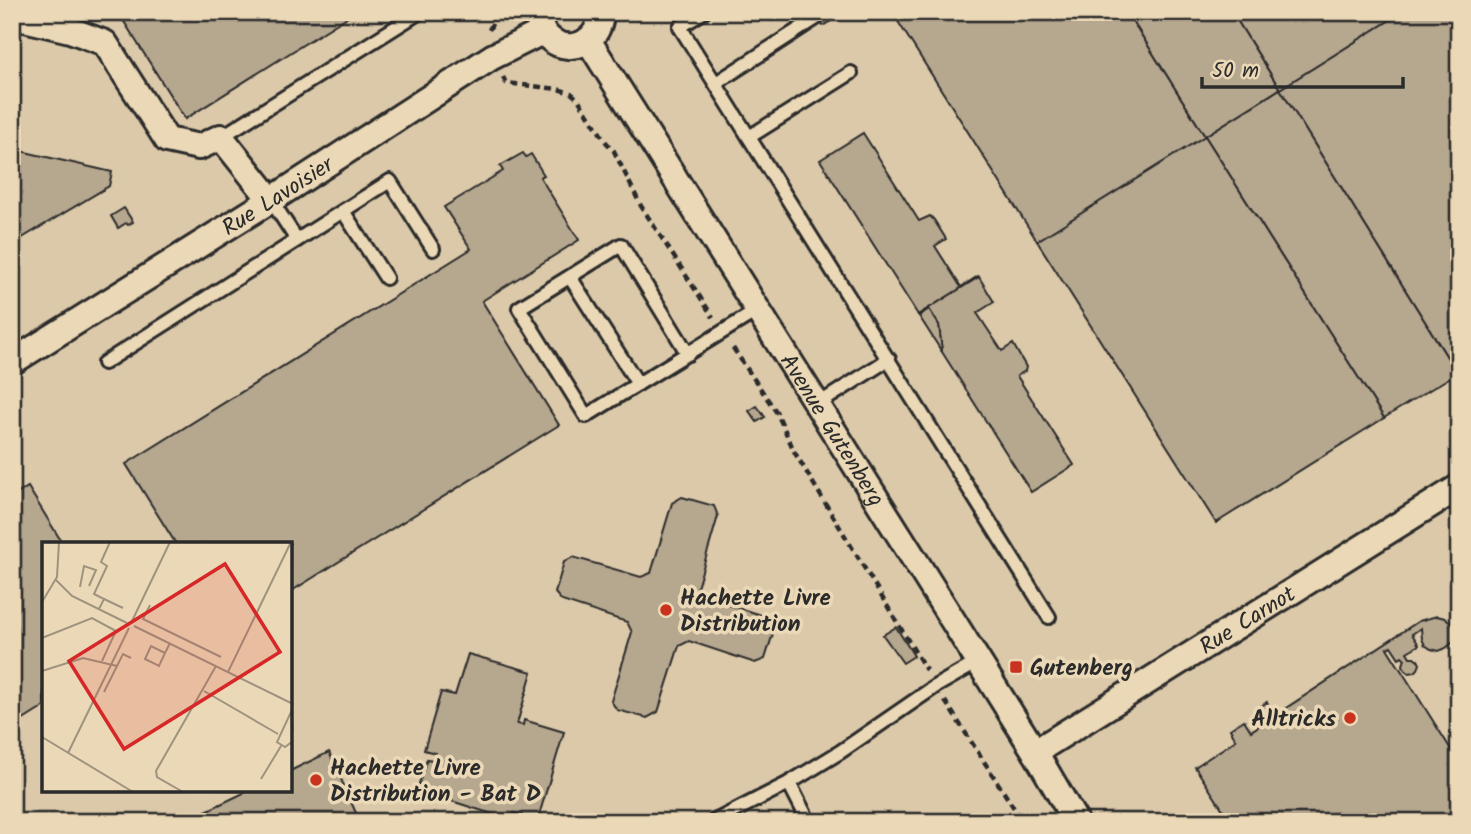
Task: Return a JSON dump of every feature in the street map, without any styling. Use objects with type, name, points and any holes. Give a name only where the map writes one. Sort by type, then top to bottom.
[{"type":"street","points":[[539,22],[549,40],[569,46],[579,45],[594,34],[599,26],[601,12]]},
{"type":"street","points":[[12,16],[70,30],[105,43],[167,140],[198,147],[220,137],[271,200]]},
{"type":"street","name":"Rue Lavoisier","points":[[12,362],[271,200],[492,57],[539,22]]},
{"type":"street","name":"Avenue Gutenberg","points":[[588,40],[1035,752],[1076,822]]},
{"type":"street","name":"Rue Carnot","points":[[1035,752],[1459,487]]},
{"type":"lane","points":[[220,137],[420,12]]},
{"type":"lane","points":[[704,12],[680,27],[1049,617]]},
{"type":"lane","points":[[716,83],[818,18]]},
{"type":"lane","points":[[749,137],[851,73]]},
{"type":"lane","points":[[104,363],[390,181],[432,249]]},
{"type":"lane","points":[[271,200],[297,240]]},
{"type":"lane","points":[[343,211],[386,278]]},
{"type":"lane","points":[[688,354],[621,246],[519,308],[586,416],[688,354],[758,310]]},
{"type":"lane","points":[[570,277],[638,384]]},
{"type":"lane","points":[[817,405],[889,359]]},
{"type":"lane","points":[[713,822],[789,783],[841,752],[936,686],[978,662]]},
{"type":"lane","points":[[789,783],[809,822]]},
{"type":"path","points":[[498,12],[490,30],[480,42],[492,57],[506,83],[571,93],[614,150],[642,206],[777,413],[794,453],[936,686],[1023,822]]},
{"type":"shaded area","points":[[12,12],[1459,12],[1459,822],[12,822]]},
{"type":"building","points":[[118,12],[355,12],[185,119]]},
{"type":"building","points":[[814,12],[833,12],[836,18],[823,26]]},
{"type":"building","points":[[892,12],[1127,12],[1205,136],[1037,241]]},
{"type":"building","points":[[1127,12],[1232,12],[1280,89],[1205,136]]},
{"type":"building","points":[[1232,12],[1403,12],[1280,89]]},
{"type":"building","points":[[1403,12],[1459,12],[1457,373],[1280,89]]},
{"type":"building","points":[[1280,89],[1457,373],[1384,418],[1205,136]]},
{"type":"building","points":[[863,133],[919,221],[930,216],[934,220],[946,239],[935,246],[961,287],[979,277],[918,315],[820,160]]},
{"type":"building","points":[[1205,136],[1384,418],[1216,523],[1037,241]]},
{"type":"building","points":[[12,149],[112,172],[109,186],[12,244]]},
{"type":"building","points":[[523,153],[526,157],[531,154],[544,175],[540,177],[579,240],[482,301],[559,425],[292,591],[292,542],[175,542],[126,464],[471,249],[444,207],[503,171],[500,166]]},
{"type":"building","points":[[124,208],[133,222],[118,228],[111,216]]},
{"type":"building","points":[[979,277],[994,302],[977,313],[1002,351],[1013,344],[1026,367],[1025,371],[1017,376],[1074,465],[1031,492],[942,352],[939,325],[929,309],[918,315]]},
{"type":"building","points":[[929,309],[939,325],[942,352],[919,316]]},
{"type":"building","points":[[757,406],[765,417],[757,422],[749,411]]},
{"type":"building","points":[[28,487],[62,542],[42,542],[42,708],[12,727],[12,497]]},
{"type":"building","name":"Hachette Livre Distribution","points":[[682,497],[714,506],[718,516],[697,588],[703,597],[771,618],[775,627],[765,659],[755,663],[689,641],[679,646],[658,712],[647,718],[617,710],[611,701],[632,632],[627,622],[562,601],[555,593],[564,562],[573,557],[641,577],[651,573],[672,503]]},
{"type":"building","name":"Alltricks","points":[[1437,616],[1451,622],[1455,637],[1452,643],[1439,651],[1425,645],[1421,628],[1412,634],[1419,645],[1407,652],[1420,664],[1415,672],[1409,673],[1405,670],[1405,659],[1402,656],[1399,658],[1391,646],[1387,648],[1459,762],[1459,822],[1231,822],[1195,767],[1236,740],[1230,729],[1244,720],[1251,731],[1419,621]]},
{"type":"building","points":[[896,627],[914,656],[903,663],[883,635]]},
{"type":"building","points":[[468,654],[532,672],[517,724],[523,725],[524,720],[564,732],[537,822],[520,822],[522,815],[514,813],[511,820],[417,790],[427,759],[433,760],[435,753],[424,750],[441,692],[455,695]]},
{"type":"building","points":[[1267,702],[1273,711],[1259,721],[1253,712]]},
{"type":"building","name":"Hachette Livre Distribution - Bat D","points":[[329,752],[360,822],[187,820],[246,792],[292,792],[292,770]]},
{"type":"place","name":"Hachette Livre Distribution","points":[[666,610]]},
{"type":"place","name":"Gutenberg","points":[[1016,667]]},
{"type":"place","name":"Alltricks","points":[[1350,718]]},
{"type":"place","name":"Hachette Livre Distribution - Bat D","points":[[316,780]]}]
